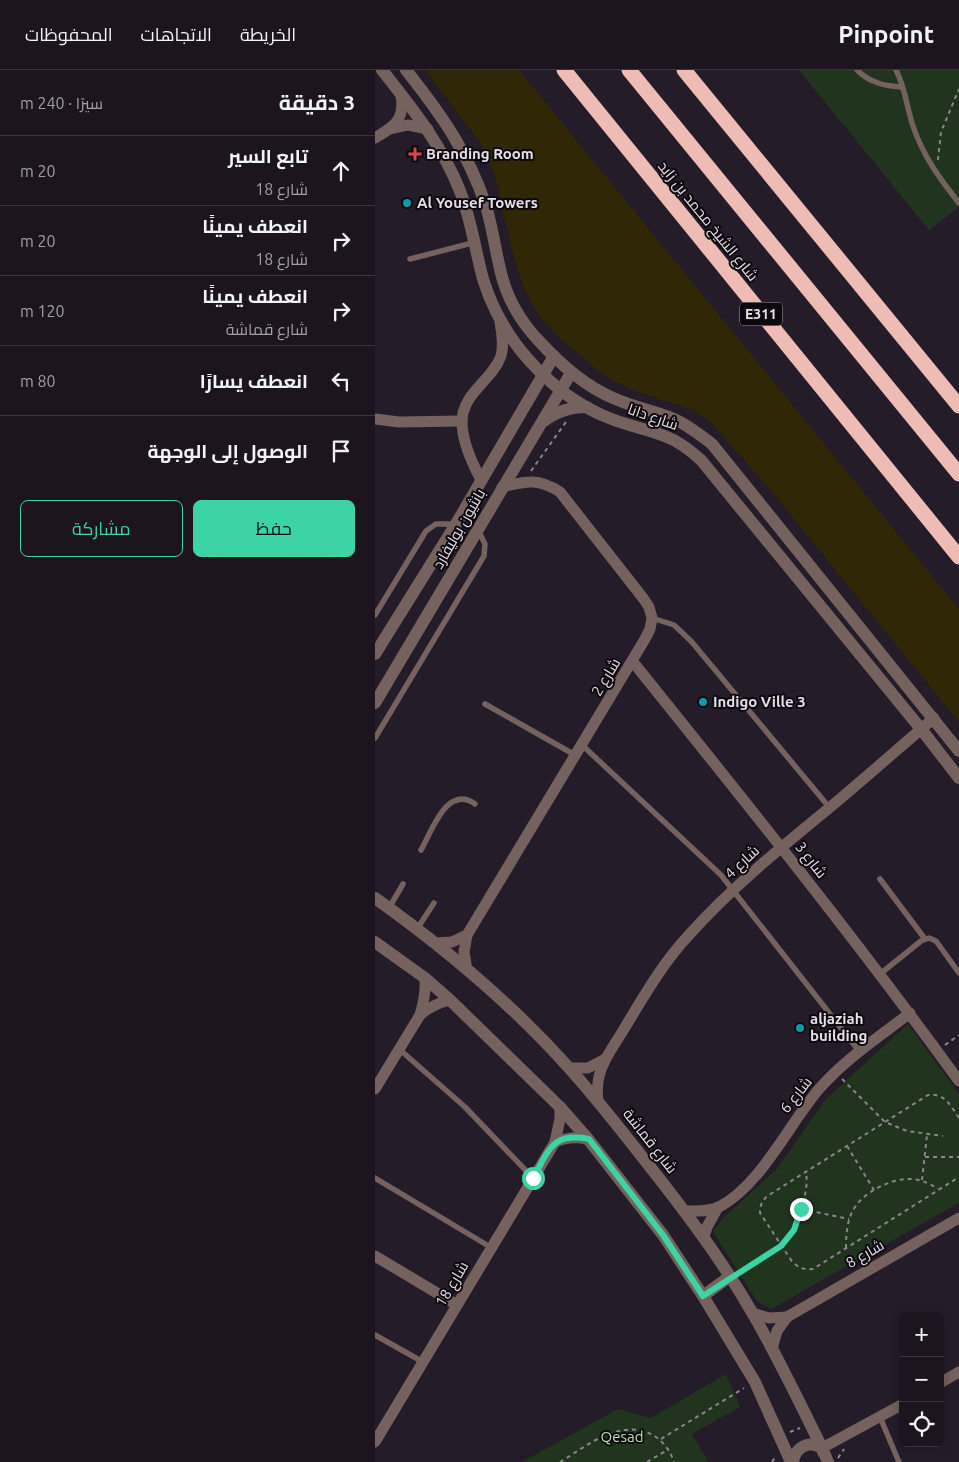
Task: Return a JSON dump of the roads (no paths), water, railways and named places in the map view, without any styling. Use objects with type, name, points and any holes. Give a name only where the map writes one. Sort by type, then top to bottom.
[{"type":"highway","points":[[554,70],[588,100]]},
{"type":"highway","name":"شارع الشيخ محمد بن زايد","points":[[564,70],[959,557]]},
{"type":"highway","points":[[629,70],[959,474]]},
{"type":"highway","points":[[684,70],[959,406]]},
{"type":"street","name":"شارع دانا","points":[[382,70],[428,129],[445,159],[460,190],[471,222],[483,278],[490,299],[500,320],[527,358],[561,390],[587,407],[628,425],[669,437],[686,447],[701,460],[959,778]]},
{"type":"street","name":"شارع دانا","points":[[406,70],[453,132],[472,169],[486,208],[500,269],[514,309],[534,336],[571,373],[593,388],[613,398],[675,420],[695,430],[712,444],[959,751]]},
{"type":"street","points":[[389,130],[401,114],[403,104],[401,95]]},
{"type":"street","points":[[375,138],[389,130],[408,125],[428,129]]},
{"type":"street","points":[[481,480],[468,452],[462,422],[468,401],[497,365],[501,356],[503,346],[500,320]]},
{"type":"street","name":"بانثيون بوليفارد","points":[[375,654],[455,524],[554,356]]},
{"type":"street","name":"بانثيون بوليفارد","points":[[375,703],[571,373]]},
{"type":"street","points":[[946,390],[959,400]]},
{"type":"street","points":[[542,422],[551,415],[563,410],[587,407]]},
{"type":"street","points":[[375,419],[399,422],[462,422]]},
{"type":"street","points":[[502,487],[529,481],[540,482],[560,492],[643,598],[649,607],[652,618]]},
{"type":"street","name":"شارع 2","points":[[467,970],[463,952],[467,935],[633,662],[650,629],[652,618]]},
{"type":"street","name":"شارع 3","points":[[633,662],[782,846],[910,1013],[959,1081]]},
{"type":"street","name":"شارع 4","points":[[598,1101],[597,1079],[605,1059],[648,988],[667,962],[710,913],[782,846],[934,718]]},
{"type":"street","name":"شارع قماشة","points":[[375,898],[435,943],[518,1016],[598,1101],[705,1237],[772,1349],[822,1448],[827,1462]]},
{"type":"street","points":[[435,943],[452,942],[467,935]]},
{"type":"street","points":[[375,942],[425,978],[450,1000],[560,1107],[589,1139],[663,1235],[703,1296],[755,1382],[792,1462]]},
{"type":"street","points":[[375,1088],[420,1015],[426,991],[425,978]]},
{"type":"street","points":[[420,1015],[439,1002],[450,1000]]},
{"type":"street","name":"شارع 6","points":[[685,1211],[707,1210],[718,1207],[740,1191],[756,1174],[805,1106],[835,1072],[859,1051],[910,1013]]},
{"type":"street","points":[[569,1068],[588,1068],[605,1059]]},
{"type":"street","name":"شارع 18","points":[[376,1437],[555,1142],[559,1125],[560,1107]]},
{"type":"street","points":[[555,1142],[565,1138],[589,1139]]},
{"type":"street","name":"شارع 6","points":[[705,1237],[707,1227],[718,1207]]},
{"type":"street","name":"شارع 8","points":[[787,1317],[959,1218]]},
{"type":"street","points":[[375,1256],[457,1305]]},
{"type":"street","points":[[703,1296],[729,1277]]},
{"type":"street","points":[[752,1313],[769,1318],[787,1317]]},
{"type":"street","points":[[772,1349],[777,1331],[787,1317]]},
{"type":"street","points":[[944,1381],[959,1372]]},
{"type":"street","points":[[792,1462],[794,1455],[801,1447],[812,1444],[822,1448],[899,1406]]},
{"type":"street","points":[[821,1462],[823,1458],[822,1448]]},
{"type":"lane","points":[[857,70],[874,82],[888,86],[903,87]]},
{"type":"lane","points":[[896,70],[903,87],[913,128],[929,162],[938,178],[959,203]]},
{"type":"lane","points":[[410,259],[475,242]]},
{"type":"lane","points":[[375,615],[426,531],[436,524],[455,524]]},
{"type":"lane","points":[[375,738],[484,556],[485,544],[478,529]]},
{"type":"lane","points":[[652,618],[674,625],[691,640],[829,808]]},
{"type":"lane","points":[[485,704],[575,755]]},
{"type":"lane","points":[[582,745],[708,861],[734,891],[859,1051]]},
{"type":"lane","points":[[421,850],[444,809],[450,802],[463,799],[475,804]]},
{"type":"lane","points":[[880,879],[925,939]]},
{"type":"lane","points":[[389,908],[403,884]]},
{"type":"lane","points":[[417,929],[434,903]]},
{"type":"lane","points":[[880,974],[925,939],[933,939],[959,973]]},
{"type":"lane","points":[[399,1050],[465,1107],[533,1178]]},
{"type":"lane","points":[[375,1178],[492,1248]]},
{"type":"lane","points":[[375,1335],[423,1362]]},
{"type":"lane","points":[[880,1417],[899,1462]]},
{"type":"place","name":"Branding Room","points":[[415,154]]},
{"type":"place","name":"Al Yousef Towers","points":[[407,203]]},
{"type":"place","name":"Indigo Ville 3","points":[[703,702]]},
{"type":"place","name":"aljaziah building","points":[[800,1028]]},
{"type":"park label","name":"Qesad","points":[[622,1437]]}]
